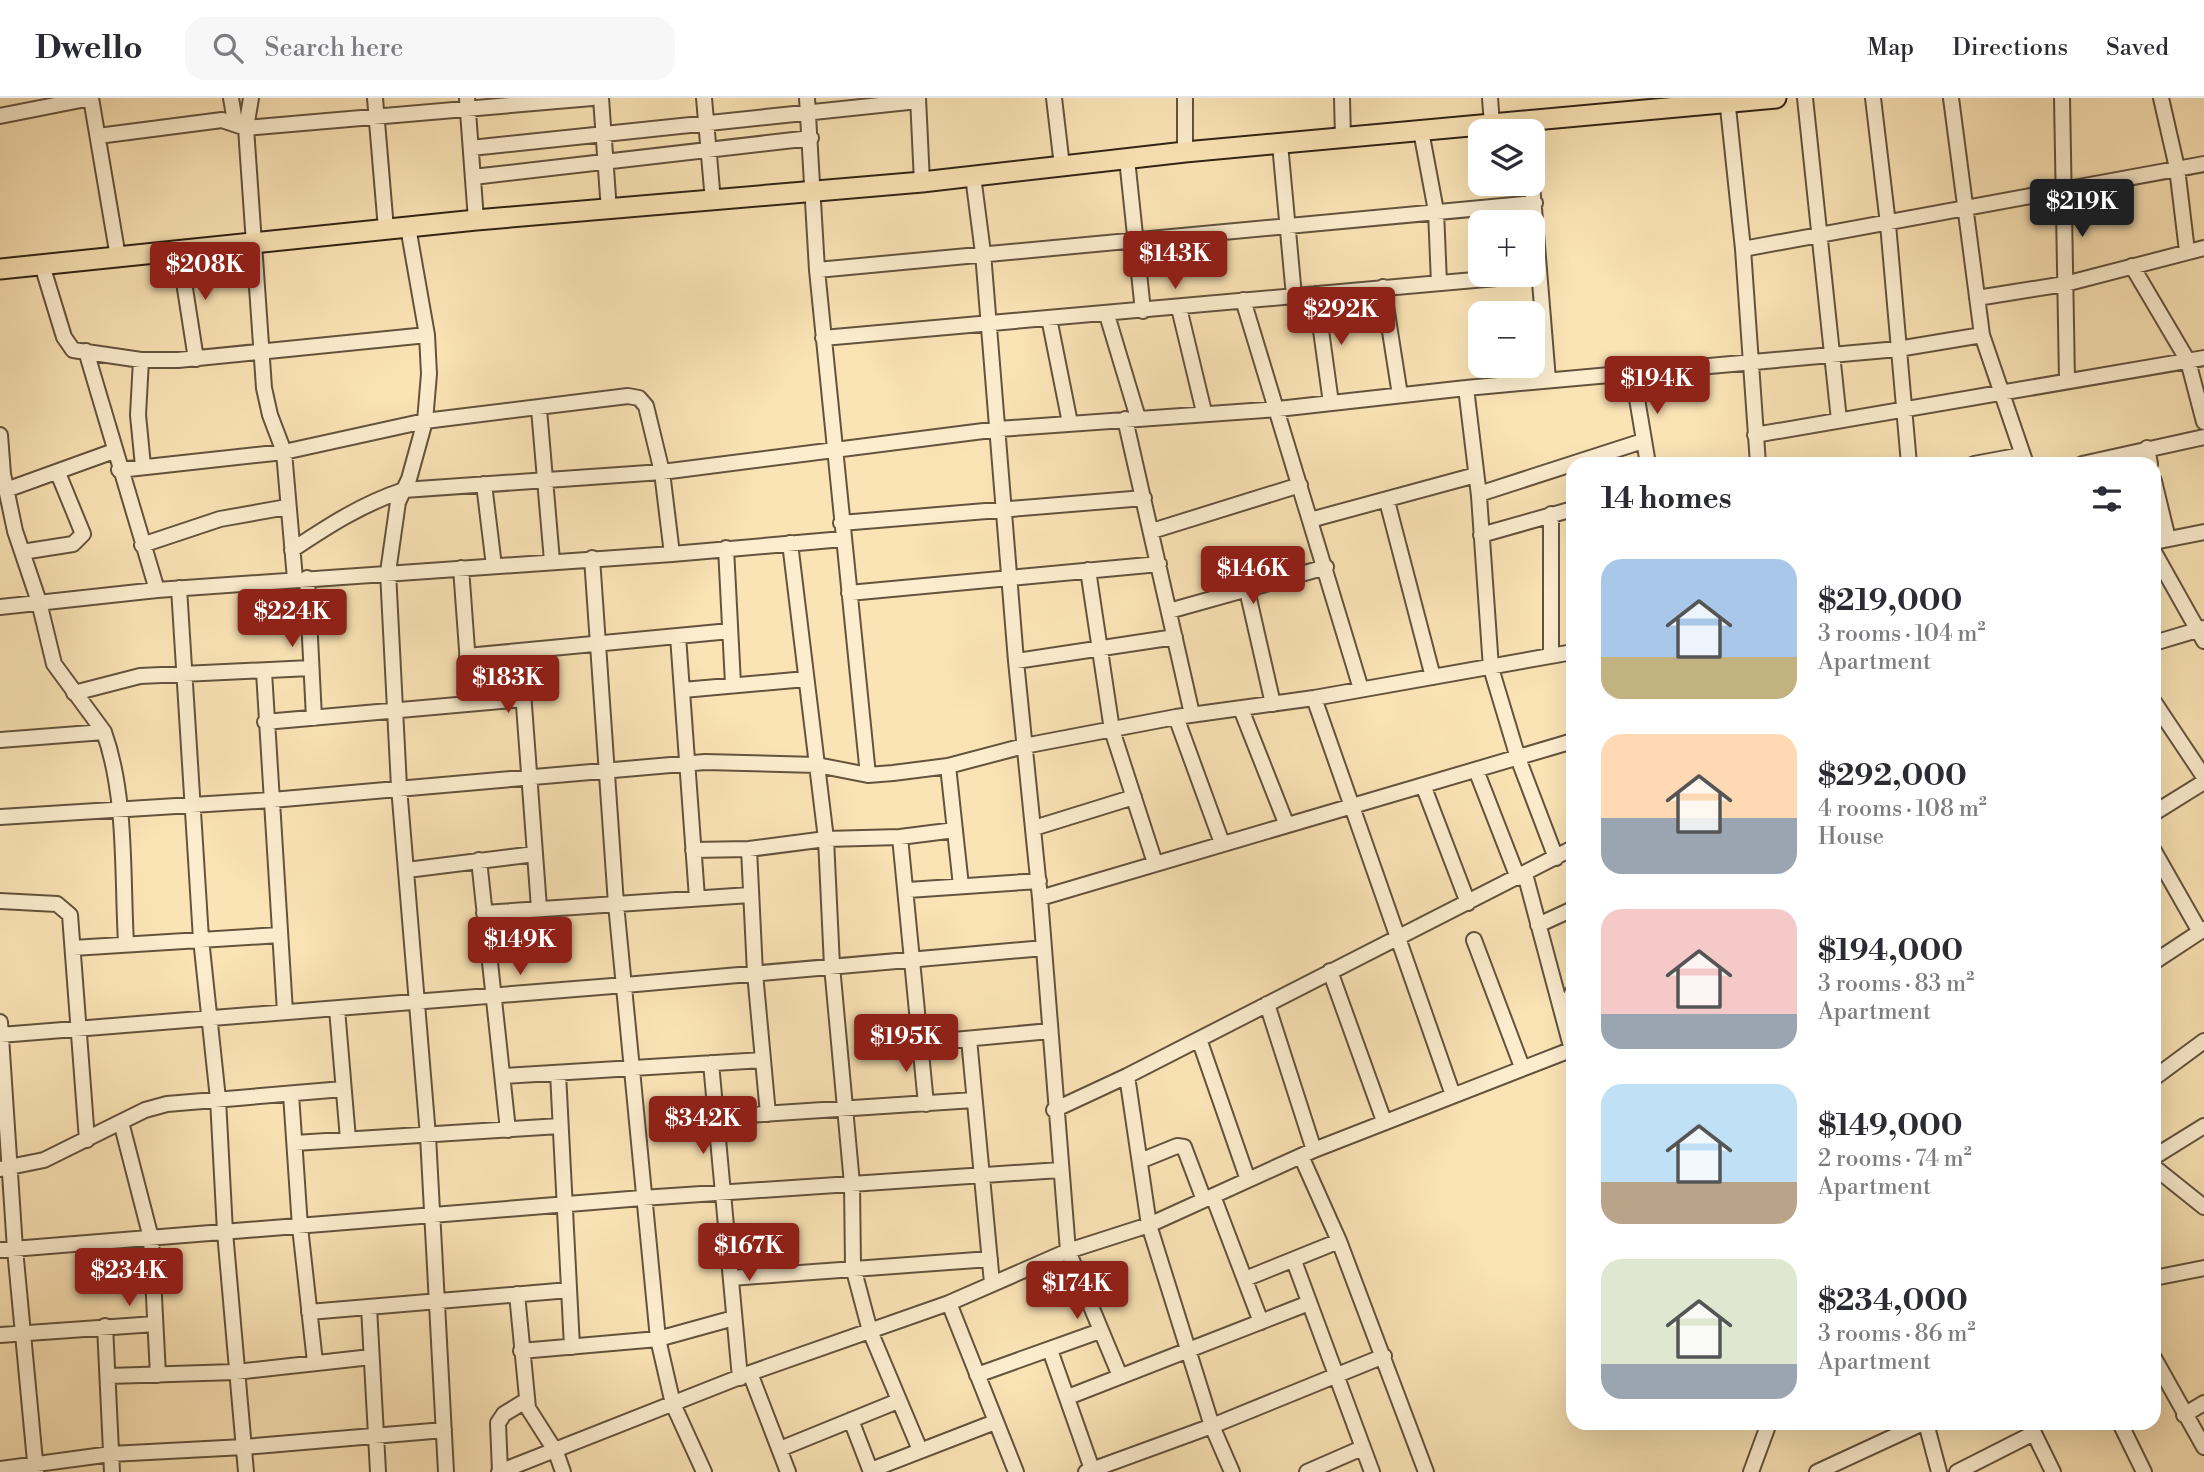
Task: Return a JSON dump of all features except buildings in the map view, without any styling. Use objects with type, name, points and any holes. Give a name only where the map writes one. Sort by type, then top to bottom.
[{"type":"highway","points":[[1545,121],[1628,104],[1776,98]]},
{"type":"highway","points":[[0,269],[476,220],[609,211],[922,182],[1185,152],[1468,126]]},
{"type":"street","points":[[0,116],[91,98],[118,257]]},
{"type":"street","points":[[231,98],[241,125],[261,351],[270,415],[284,452],[287,507],[292,550],[301,578],[314,718]]},
{"type":"street","points":[[241,125],[251,98]]},
{"type":"street","points":[[375,98],[386,229]]},
{"type":"street","points":[[98,136],[174,124],[241,125],[377,118],[467,103],[592,98]]},
{"type":"street","points":[[601,98],[609,211]]},
{"type":"street","points":[[704,98],[711,150],[713,201]]},
{"type":"street","points":[[1054,98],[1062,166]]},
{"type":"street","points":[[1185,98],[1185,152]]},
{"type":"street","points":[[1342,98],[1343,138]]},
{"type":"street","points":[[1490,98],[1492,119]]},
{"type":"street","points":[[1805,98],[1821,236],[1830,355],[1839,420]]},
{"type":"street","points":[[1873,98],[1888,223],[1908,457]]},
{"type":"street","points":[[1951,98],[1982,335],[2023,457]]},
{"type":"street","points":[[2062,98],[2067,380]]},
{"type":"street","points":[[2161,98],[2177,169],[2187,251]]},
{"type":"street","points":[[471,148],[707,122],[808,105],[918,99],[922,182]]},
{"type":"street","points":[[1727,100],[1743,249],[1757,457]]},
{"type":"street","points":[[467,103],[476,220]]},
{"type":"street","points":[[808,105],[823,338],[868,775]]},
{"type":"street","points":[[1422,131],[1436,211],[1439,283]]},
{"type":"street","points":[[473,177],[811,138]]},
{"type":"street","points":[[1280,144],[1294,296]]},
{"type":"street","points":[[1127,159],[1143,311]]},
{"type":"street","points":[[1743,249],[2204,164]]},
{"type":"street","points":[[973,176],[983,253],[1016,661],[1039,881],[1054,1110],[1068,1251],[1120,1376]]},
{"type":"street","points":[[1534,196],[1535,210]]},
{"type":"street","points":[[817,270],[1535,204]]},
{"type":"street","points":[[408,227],[428,335],[429,374],[425,422],[392,528],[388,572],[399,787],[428,1136],[446,1472]]},
{"type":"street","points":[[1977,298],[2065,284],[2204,248]]},
{"type":"street","points":[[179,250],[195,359]]},
{"type":"street","points":[[42,265],[64,337],[72,350],[141,360],[195,359],[428,335]]},
{"type":"street","points":[[2132,266],[2188,361],[2204,422]]},
{"type":"street","points":[[823,338],[989,321],[1179,308],[1468,280]]},
{"type":"street","points":[[1382,287],[1400,395]]},
{"type":"street","points":[[1536,287],[1548,380]]},
{"type":"street","points":[[1316,294],[1331,403]]},
{"type":"street","points":[[1243,300],[1361,688]]},
{"type":"street","points":[[1179,308],[1204,412]]},
{"type":"street","points":[[1107,314],[1192,714]]},
{"type":"street","points":[[1049,318],[1070,423]]},
{"type":"street","points":[[292,550],[343,516],[373,500],[404,490],[662,472],[999,429],[1204,412],[1278,409],[1548,380],[1633,375],[1898,349],[1982,335]]},
{"type":"street","points":[[86,351],[119,470],[157,590]]},
{"type":"street","points":[[1755,435],[1903,407],[2204,358]]},
{"type":"street","points":[[141,360],[138,415],[143,466]]},
{"type":"street","points":[[1633,375],[1646,457]]},
{"type":"street","points":[[1466,388],[1479,494],[1492,668],[1518,758],[1556,858]]},
{"type":"street","points":[[119,470],[284,452],[425,422],[628,396],[639,398],[646,406],[662,472],[672,555]]},
{"type":"street","points":[[539,409],[552,561]]},
{"type":"street","points":[[0,435],[6,490],[54,664],[104,732],[118,810],[126,943]]},
{"type":"street","points":[[2110,457],[2204,437]]},
{"type":"street","points":[[1593,457],[1643,441]]},
{"type":"street","points":[[2147,448],[2149,457]]},
{"type":"street","points":[[6,490],[114,451]]},
{"type":"street","points":[[1479,494],[1566,466]]},
{"type":"street","points":[[22,552],[73,544],[83,534],[58,473]]},
{"type":"street","points":[[1310,520],[1476,475]]},
{"type":"street","points":[[484,484],[494,566]]},
{"type":"street","points":[[1152,531],[1300,485]]},
{"type":"street","points":[[841,523],[1005,507],[1144,498]]},
{"type":"street","points":[[1387,501],[1433,677]]},
{"type":"street","points":[[142,545],[220,519],[287,507]]},
{"type":"street","points":[[1481,535],[1566,511]]},
{"type":"street","points":[[1550,656],[1552,514]]},
{"type":"street","points":[[2161,540],[2204,532]]},
{"type":"street","points":[[0,607],[301,578],[672,555],[843,539]]},
{"type":"street","points":[[790,543],[826,838],[832,966],[852,1184],[853,1267],[870,1331],[920,1450]]},
{"type":"street","points":[[726,548],[733,684]]},
{"type":"street","points":[[592,558],[617,904],[642,1198],[658,1339],[673,1404],[704,1472]]},
{"type":"street","points":[[849,593],[1159,564]]},
{"type":"street","points":[[2161,564],[2202,633],[2161,642]]},
{"type":"street","points":[[1169,611],[1326,567]]},
{"type":"street","points":[[461,568],[471,704]]},
{"type":"street","points":[[1088,570],[1112,730],[1155,863]]},
{"type":"street","points":[[179,588],[201,939],[218,1099],[225,1233],[246,1472]]},
{"type":"street","points":[[1247,590],[1273,704]]},
{"type":"street","points":[[467,656],[730,631]]},
{"type":"street","points":[[678,636],[697,898]]},
{"type":"street","points":[[1016,661],[1175,638]]},
{"type":"street","points":[[520,650],[540,908]]},
{"type":"street","points":[[0,817],[272,800],[686,764],[817,765],[868,775],[948,766],[1024,746],[1192,714],[1314,698],[1566,653]]},
{"type":"street","points":[[74,694],[140,676],[310,668]]},
{"type":"street","points":[[264,672],[285,1012]]},
{"type":"street","points":[[683,690],[806,679]]},
{"type":"street","points":[[1314,698],[1395,937],[1453,1096]]},
{"type":"street","points":[[265,722],[395,713],[524,699]]},
{"type":"street","points":[[1241,709],[1286,823]]},
{"type":"street","points":[[2161,715],[2204,780],[2161,808]]},
{"type":"street","points":[[1176,717],[1222,843]]},
{"type":"street","points":[[0,740],[104,732]]},
{"type":"street","points":[[1040,898],[1286,823],[1566,743]]},
{"type":"street","points":[[948,766],[961,886]]},
{"type":"street","points":[[1476,770],[1521,876],[1538,925],[1566,1027]]},
{"type":"street","points":[[1423,785],[1468,904]]},
{"type":"street","points":[[1034,828],[1134,797]]},
{"type":"street","points":[[693,850],[749,849],[826,838],[900,837],[955,830]]},
{"type":"street","points":[[900,837],[908,890],[911,961],[926,1104]]},
{"type":"street","points":[[749,849],[755,973],[768,1114]]},
{"type":"street","points":[[1054,1110],[1127,1076],[1566,852]]},
{"type":"street","points":[[407,870],[535,854]]},
{"type":"street","points":[[479,860],[508,1130]]},
{"type":"street","points":[[2161,863],[2202,930],[2161,957]]},
{"type":"street","points":[[908,890],[1039,881]]},
{"type":"street","points":[[484,913],[750,895]]},
{"type":"street","points":[[0,901],[57,904],[65,908],[70,915],[87,1140]]},
{"type":"street","points":[[1538,925],[1566,912]]},
{"type":"street","points":[[73,948],[280,934]]},
{"type":"street","points":[[1475,940],[1522,1067]]},
{"type":"street","points":[[36,1468],[5,1168],[0,1031],[80,1028],[417,1003],[1044,948]]},
{"type":"street","points":[[1330,971],[1384,1121]]},
{"type":"street","points":[[1267,1004],[1308,1153],[1426,1472]]},
{"type":"street","points":[[1562,1012],[1566,1005]]},
{"type":"street","points":[[337,1009],[348,1139]]},
{"type":"street","points":[[921,1043],[1050,1031]]},
{"type":"street","points":[[969,1039],[992,1283]]},
{"type":"street","points":[[1199,1039],[1248,1180]]},
{"type":"street","points":[[2161,1073],[2204,1041]]},
{"type":"street","points":[[527,1400],[504,1414],[498,1423],[500,1472],[745,1376],[949,1303],[1068,1251],[1149,1225],[1384,1121],[1566,1051]]},
{"type":"street","points":[[503,1076],[763,1060]]},
{"type":"street","points":[[711,1063],[734,1318],[745,1376],[780,1449],[788,1472]]},
{"type":"street","points":[[558,1073],[572,1347]]},
{"type":"street","points":[[1127,1076],[1149,1225],[1186,1350],[1212,1426],[1232,1472]]},
{"type":"street","points":[[5,1168],[32,1164],[121,1122],[167,1104],[343,1089]]},
{"type":"street","points":[[291,1094],[300,1227],[315,1362]]},
{"type":"street","points":[[717,1117],[974,1100]]},
{"type":"street","points":[[121,1122],[151,1238],[158,1375]]},
{"type":"street","points":[[295,1143],[560,1126]]},
{"type":"street","points":[[2161,1153],[2204,1126]]},
{"type":"street","points":[[1140,1161],[1177,1146],[1184,1147],[1245,1279],[1261,1322]]},
{"type":"street","points":[[0,1250],[433,1218],[642,1198],[1060,1170]]},
{"type":"street","points":[[2161,1173],[2204,1207]]},
{"type":"street","points":[[1245,1279],[1339,1241]]},
{"type":"street","points":[[731,1278],[990,1259]]},
{"type":"street","points":[[1294,1261],[1371,1472]]},
{"type":"street","points":[[2161,1273],[2204,1268]]},
{"type":"street","points":[[309,1312],[569,1290]]},
{"type":"street","points":[[517,1294],[527,1400],[532,1416],[556,1452],[564,1472]]},
{"type":"street","points":[[949,1303],[1016,1472]]},
{"type":"street","points":[[1068,1396],[1309,1303]]},
{"type":"street","points":[[369,1307],[378,1472]]},
{"type":"street","points":[[521,1351],[658,1339],[734,1318]]},
{"type":"street","points":[[0,1335],[155,1324]]},
{"type":"street","points":[[105,1326],[112,1472]]},
{"type":"street","points":[[977,1376],[1100,1331]]},
{"type":"street","points":[[1049,1350],[1068,1396],[1090,1471],[1212,1426],[1384,1356]]},
{"type":"street","points":[[108,1376],[236,1372],[371,1357]]},
{"type":"street","points":[[2161,1371],[2204,1447]]},
{"type":"street","points":[[780,1449],[898,1401]]},
{"type":"street","points":[[2184,1415],[2204,1403]]},
{"type":"street","points":[[851,1420],[871,1471],[995,1422]]},
{"type":"street","points":[[0,1469],[36,1468],[111,1454],[244,1447],[444,1430]]},
{"type":"street","points":[[1751,1472],[1766,1430]]},
{"type":"street","points":[[1817,1472],[1893,1430]]},
{"type":"street","points":[[1927,1430],[1939,1472]]},
{"type":"street","points":[[1957,1472],[2029,1430]]},
{"type":"street","points":[[2033,1430],[2053,1472]]},
{"type":"street","points":[[2123,1430],[2144,1472]]},
{"type":"street","points":[[1312,1471],[1362,1448]]}]
